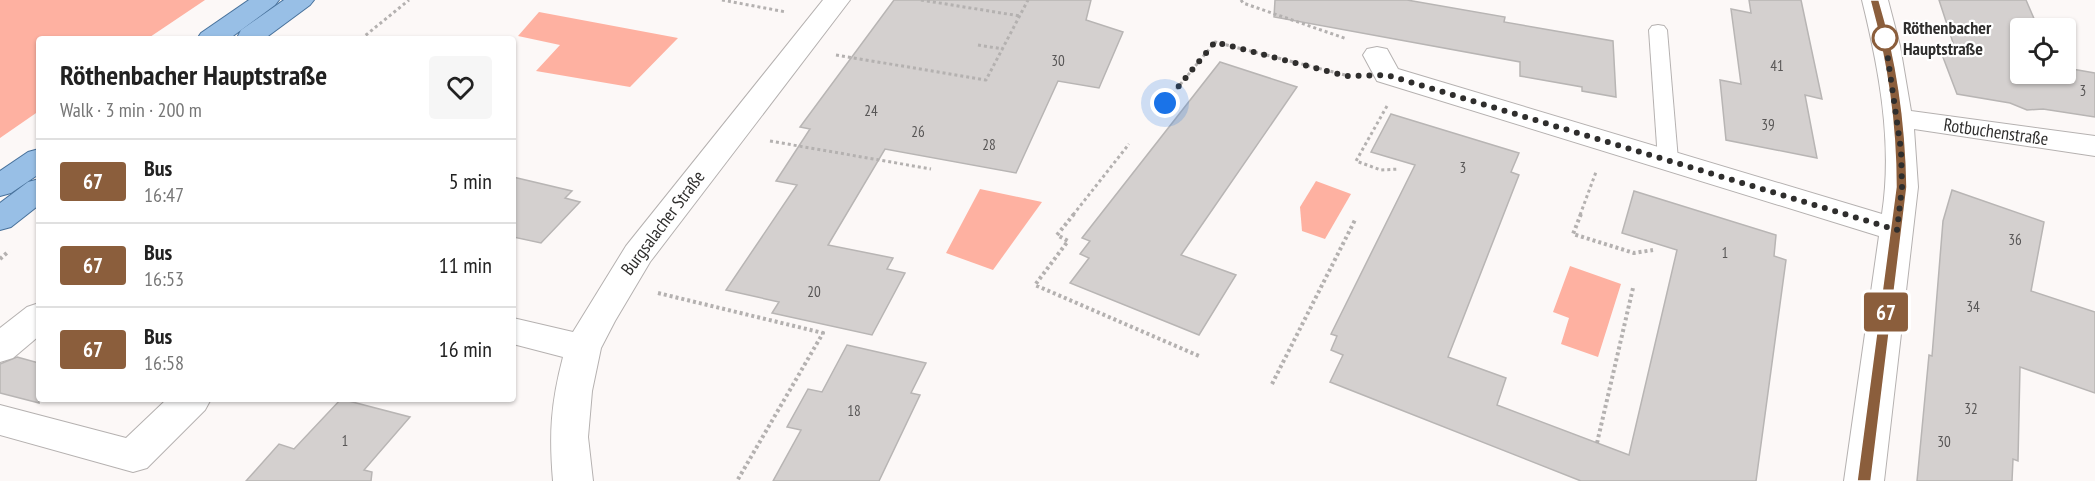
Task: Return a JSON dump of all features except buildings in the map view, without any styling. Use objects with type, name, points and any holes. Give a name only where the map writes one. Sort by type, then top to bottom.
[{"type":"main road","points":[[215,36],[266,0]]},
{"type":"main road","points":[[251,36],[301,0]]},
{"type":"main road","points":[[0,186],[36,161]]},
{"type":"main road","points":[[0,219],[36,191]]},
{"type":"street","points":[[1864,481],[1902,187],[1898,118],[1884,34],[1875,0]]},
{"type":"street","name":"Burgsalacher Straße","points":[[573,481],[569,437],[573,391],[583,348],[615,287],[638,254],[830,9]]},
{"type":"street","points":[[1388,70],[1606,142],[1897,230]]},
{"type":"street","name":"Rotbuchenstraße","points":[[1898,118],[2095,146]]},
{"type":"street","points":[[0,348],[36,318]]},
{"type":"street","points":[[516,332],[583,348]]},
{"type":"street","points":[[0,420],[133,456],[189,402]]},
{"type":"lane","points":[[1658,30],[1668,160]]},
{"type":"path","points":[[365,36],[409,0]]},
{"type":"path","points":[[722,0],[830,9]]},
{"type":"path","points":[[921,0],[1020,16]]},
{"type":"path","points":[[800,49],[986,80],[1028,0]]},
{"type":"path","points":[[1241,0],[1243,3],[1334,33],[1388,70]]},
{"type":"path","points":[[1165,103],[1215,42],[1346,76],[1388,70]]},
{"type":"path","points":[[978,45],[1003,49]]},
{"type":"path","points":[[1388,70],[1356,161],[1381,170],[1399,169]]},
{"type":"path","points":[[733,134],[931,169]]},
{"type":"path","points":[[1606,142],[1573,234],[1634,253],[1653,250]]},
{"type":"path","points":[[1129,144],[1057,235],[1068,241],[1035,285],[1199,356]]},
{"type":"path","points":[[1272,384],[1355,220]]},
{"type":"path","points":[[615,287],[643,290],[823,333],[737,481]]},
{"type":"path","points":[[1597,443],[1633,288]]},
{"type":"shaded area","points":[[0,0],[205,0],[151,36],[36,36],[36,113],[0,138]]},
{"type":"shaded area","points":[[539,12],[678,38],[630,87],[536,71],[560,45],[518,36]]},
{"type":"shaded area","points":[[1316,181],[1351,194],[1325,239],[1302,231],[1300,207]]},
{"type":"shaded area","points":[[980,189],[1042,202],[993,270],[946,253]]},
{"type":"shaded area","points":[[1570,266],[1621,284],[1598,357],[1561,344],[1569,318],[1553,312]]},
{"type":"bus line","name":"67","points":[[1864,481],[1902,187],[1898,118],[1884,34],[1875,0]]},
{"type":"place","name":"Röthenbacher Hauptstraße","points":[[1885,38]]},
{"type":"route","points":[[1165,103],[1215,42],[1346,76],[1387,75],[1897,230],[1902,187],[1901,150],[1885,38]]}]
